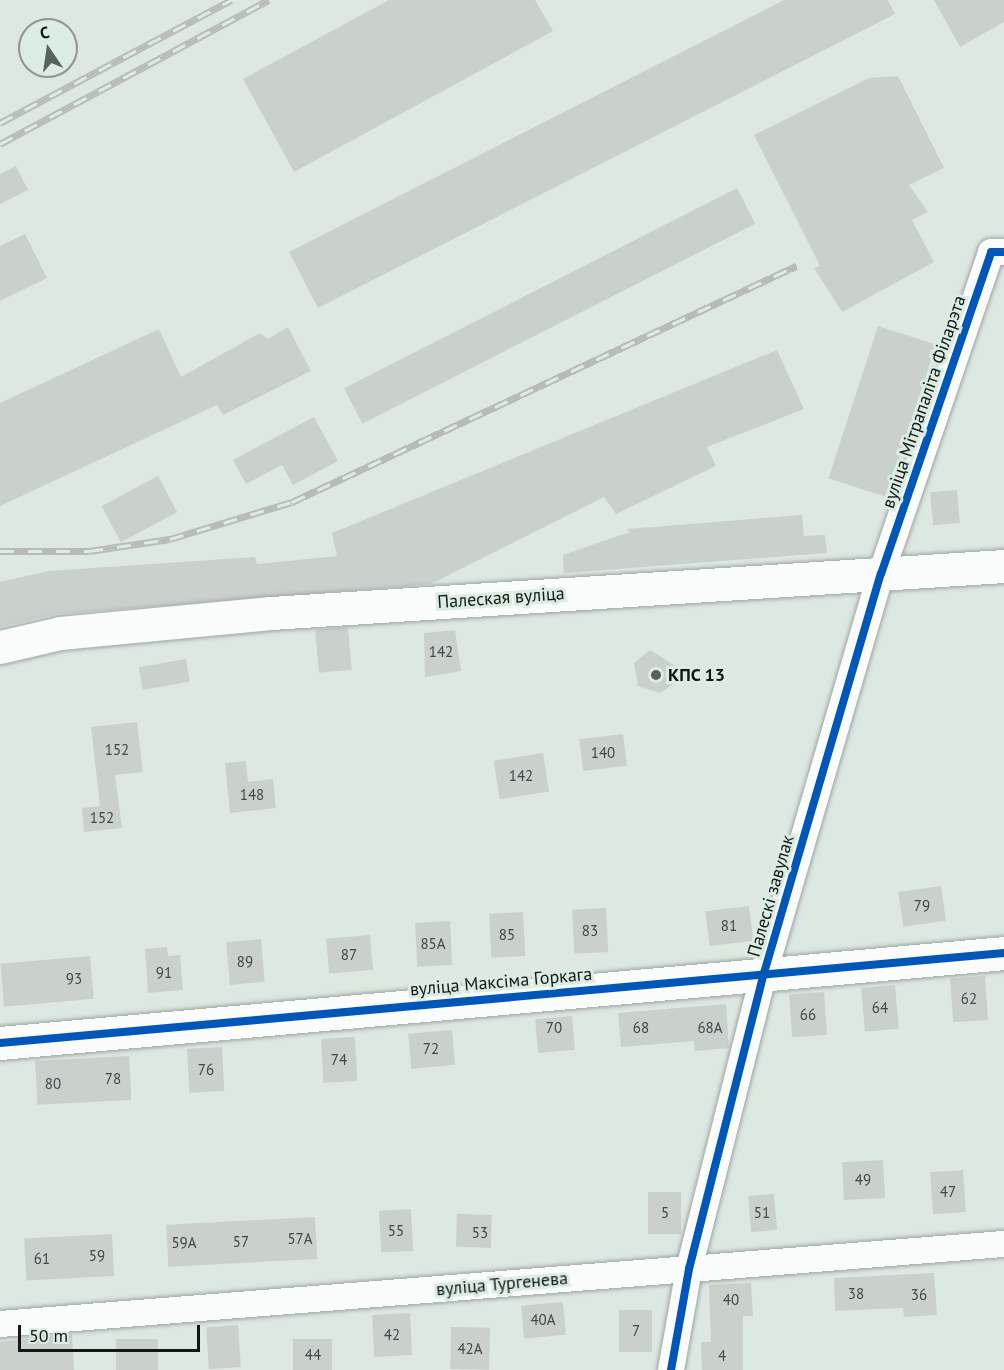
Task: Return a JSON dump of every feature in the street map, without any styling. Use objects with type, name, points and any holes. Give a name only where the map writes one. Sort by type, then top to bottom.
[{"type":"main road","name":"Палеская вуліца","points":[[0,647],[60,633],[271,614],[1004,566]]},
{"type":"main road","name":"вуліца Максіма Горкага","points":[[0,1043],[1004,953]]},
{"type":"street","name":"вуліца Мітрапаліта Філарэта","points":[[881,574],[991,252],[1004,252]]},
{"type":"street","name":"Палескі завулак","points":[[671,1370],[689,1269],[764,973],[881,574]]},
{"type":"street","name":"вуліца Тургенева","points":[[0,1324],[1004,1244]]},
{"type":"building","points":[[389,0],[535,0],[553,31],[294,172],[243,79]]},
{"type":"building","points":[[784,0],[888,0],[895,14],[318,308],[289,252]]},
{"type":"building","points":[[934,0],[1004,0],[1004,22],[960,47]]},
{"type":"building","points":[[898,76],[944,168],[909,185],[928,212],[912,220],[934,262],[842,312],[814,268],[820,266],[754,135],[869,78]]},
{"type":"building","points":[[16,166],[28,190],[0,204],[0,174]]},
{"type":"building","points":[[737,188],[755,224],[362,424],[344,388]]},
{"type":"building","points":[[25,234],[47,278],[0,301],[0,246]]},
{"type":"building","points":[[878,326],[936,345],[887,497],[829,478]]},
{"type":"building","points":[[288,327],[311,371],[223,415],[217,405],[0,506],[0,403],[159,329],[181,377],[260,333],[268,339]]},
{"type":"building","points":[[777,350],[804,409],[707,447],[716,466],[616,514],[604,497],[431,584],[58,614],[0,627],[0,582],[49,571],[255,557],[257,564],[337,556],[332,533]]},
{"type":"building","points":[[314,417],[338,461],[293,485],[282,465],[246,484],[233,460]]},
{"type":"building","points":[[158,476],[177,512],[121,542],[101,506]]},
{"type":"building","points":[[957,490],[960,523],[933,525],[930,492]]},
{"type":"building","points":[[802,515],[804,536],[825,535],[827,553],[564,573],[563,555],[630,532],[627,529]]},
{"type":"building","points":[[348,627],[352,670],[319,673],[315,630]]},
{"type":"building","points":[[455,630],[461,671],[425,677],[424,633]]},
{"type":"building","name":"КПС 13","points":[[650,650],[677,667],[675,683],[660,693],[638,686],[634,663]]},
{"type":"building","points":[[186,659],[190,682],[143,690],[139,667]]},
{"type":"building","points":[[137,722],[143,772],[115,775],[122,828],[84,832],[82,808],[100,806],[91,727]]},
{"type":"building","points":[[623,734],[627,766],[583,771],[579,739]]},
{"type":"building","points":[[543,753],[549,792],[500,799],[494,761]]},
{"type":"building","points":[[246,761],[248,782],[273,779],[276,808],[230,813],[225,763]]},
{"type":"building","points":[[941,886],[946,921],[903,927],[898,892]]},
{"type":"building","points":[[749,906],[753,941],[710,946],[705,911]]},
{"type":"building","points":[[606,908],[608,952],[574,954],[572,910]]},
{"type":"building","points":[[523,912],[525,956],[491,958],[489,914]]},
{"type":"building","points":[[450,921],[452,965],[417,967],[415,923]]},
{"type":"building","points":[[370,935],[373,970],[329,974],[326,939]]},
{"type":"building","points":[[261,939],[265,982],[230,985],[226,942]]},
{"type":"building","points":[[167,947],[168,956],[180,955],[183,990],[148,993],[145,949]]},
{"type":"building","points":[[90,956],[94,999],[4,1007],[0,964]]},
{"type":"building","points":[[985,976],[988,1020],[953,1022],[950,978]]},
{"type":"building","points":[[895,985],[899,1029],[865,1032],[861,988]]},
{"type":"building","points":[[824,992],[827,1035],[792,1037],[789,994]]},
{"type":"building","points":[[726,1004],[729,1048],[695,1051],[694,1041],[621,1047],[618,1013]]},
{"type":"building","points":[[572,1016],[575,1050],[538,1053],[535,1019]]},
{"type":"building","points":[[452,1030],[455,1065],[411,1069],[408,1034]]},
{"type":"building","points":[[355,1037],[357,1081],[323,1083],[321,1039]]},
{"type":"building","points":[[222,1047],[224,1091],[189,1093],[187,1049]]},
{"type":"building","points":[[129,1056],[131,1100],[37,1105],[35,1061]]},
{"type":"building","points":[[883,1160],[885,1198],[844,1200],[842,1162]]},
{"type":"building","points":[[963,1170],[966,1212],[933,1214],[930,1172]]},
{"type":"building","points":[[648,1192],[681,1192],[681,1234],[648,1234]]},
{"type":"building","points":[[774,1194],[777,1230],[751,1232],[748,1196]]},
{"type":"building","points":[[411,1209],[413,1251],[381,1253],[379,1211]]},
{"type":"building","points":[[457,1214],[492,1215],[491,1248],[456,1247]]},
{"type":"building","points":[[315,1217],[317,1259],[168,1267],[166,1225]]},
{"type":"building","points":[[112,1234],[114,1276],[26,1281],[24,1239]]},
{"type":"building","points":[[934,1273],[937,1315],[904,1317],[903,1308],[835,1311],[834,1278]]},
{"type":"building","points":[[751,1283],[753,1316],[743,1316],[743,1370],[702,1370],[701,1342],[711,1342],[709,1285]]},
{"type":"building","points":[[563,1302],[566,1335],[524,1339],[521,1306]]},
{"type":"building","points":[[619,1310],[652,1310],[652,1352],[619,1352]]},
{"type":"building","points":[[410,1313],[412,1355],[374,1357],[372,1315]]},
{"type":"building","points":[[238,1325],[241,1367],[209,1369],[206,1327]]},
{"type":"building","points":[[451,1327],[490,1328],[489,1370],[450,1369]]},
{"type":"building","points":[[72,1334],[74,1370],[0,1370],[0,1342]]},
{"type":"building","points":[[116,1339],[158,1339],[158,1370],[116,1370]]},
{"type":"building","points":[[293,1339],[332,1339],[332,1370],[293,1370]]},
{"type":"railway","points":[[0,123],[231,0]]},
{"type":"railway","points":[[0,144],[269,0]]},
{"type":"railway","points":[[0,551],[89,551],[170,539],[292,502],[796,266]]},
{"type":"cycle path","points":[[671,1370],[689,1269],[764,973],[881,574],[991,252],[1004,252]]},
{"type":"cycle path","points":[[0,1043],[1004,953]]},
{"type":"place","name":"КПС 13","points":[[656,675]]}]
